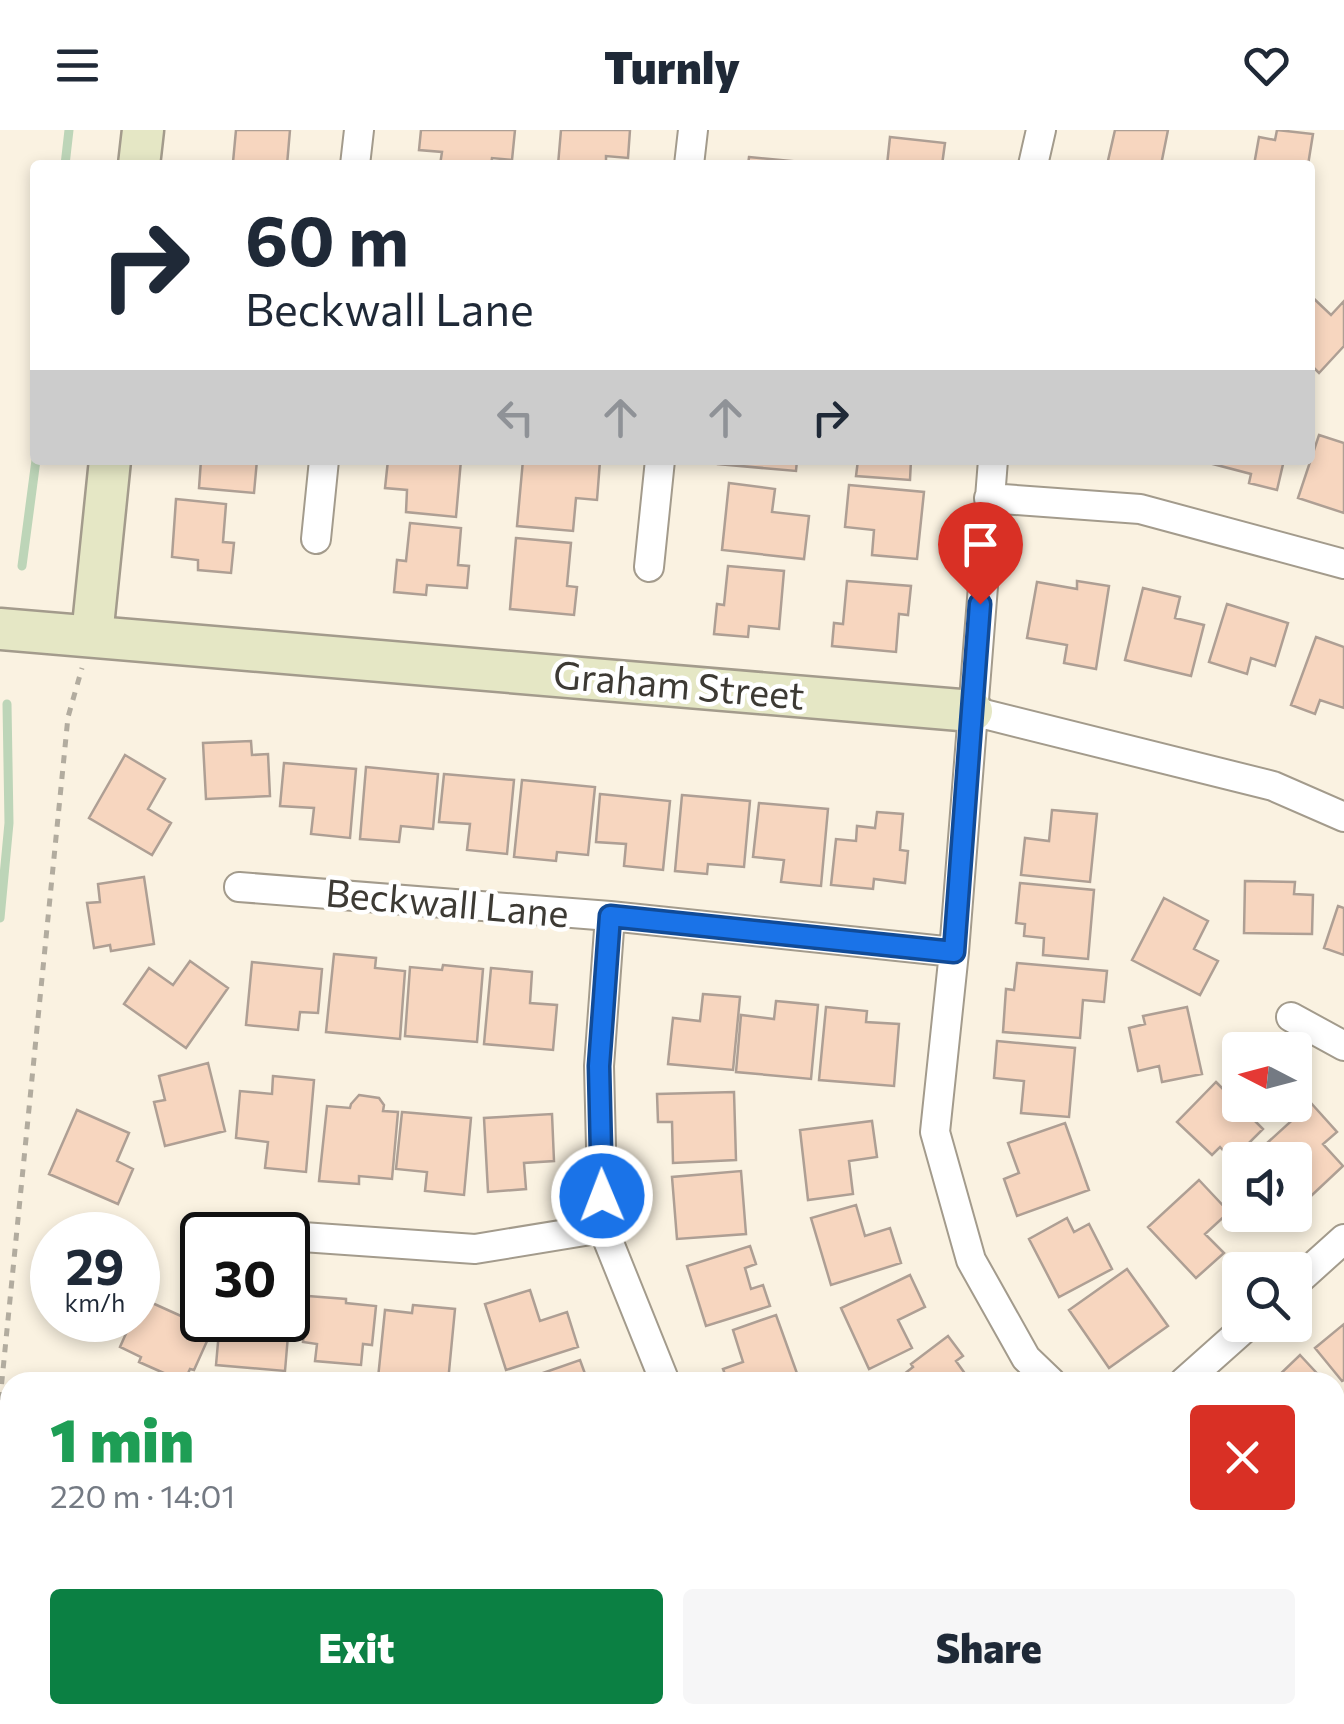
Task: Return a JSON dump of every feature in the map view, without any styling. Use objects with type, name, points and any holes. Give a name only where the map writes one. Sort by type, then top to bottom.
[{"type":"street","points":[[140,160],[143,130]]},
{"type":"street","points":[[356,160],[359,130]]},
{"type":"street","points":[[690,160],[693,130]]},
{"type":"street","points":[[1034,160],[1042,130]]},
{"type":"street","points":[[77,635],[109,465]]},
{"type":"street","points":[[316,538],[323,465]]},
{"type":"street","points":[[650,567],[660,465]]},
{"type":"street","points":[[992,465],[936,1132],[971,1260],[1026,1358],[1041,1372]]},
{"type":"street","points":[[988,498],[1140,509],[1344,564]]},
{"type":"street","name":"Graham Street","points":[[0,629],[972,712],[1273,786],[1344,817]]},
{"type":"street","name":"Beckwall Lane","points":[[239,887],[610,916],[954,952]]},
{"type":"street","points":[[610,916],[599,1066],[603,1228],[662,1372]]},
{"type":"street","points":[[1292,1017],[1344,1046]]},
{"type":"street","points":[[310,1238],[475,1249],[603,1228]]},
{"type":"street","points":[[1312,1268],[1344,1239]]},
{"type":"street","points":[[1195,1372],[1229,1342]]},
{"type":"path","points":[[3,1372],[77,635]]},
{"type":"building","points":[[236,130],[290,130],[287,160],[233,160]]},
{"type":"building","points":[[421,130],[515,130],[512,160],[441,160],[442,152],[419,150]]},
{"type":"building","points":[[561,130],[630,130],[628,158],[558,160]]},
{"type":"building","points":[[1115,130],[1168,130],[1162,160],[1108,160]]},
{"type":"building","points":[[1277,130],[1313,134],[1309,160],[1255,160],[1259,137],[1275,140]]},
{"type":"building","points":[[890,137],[945,143],[943,160],[888,160]]},
{"type":"building","points":[[1315,300],[1331,315],[1344,301],[1344,346],[1319,373],[1315,369]]},
{"type":"building","points":[[1319,435],[1344,443],[1344,513],[1298,498],[1309,465],[1315,465]]},
{"type":"building","points":[[201,465],[257,465],[254,493],[199,488]]},
{"type":"building","points":[[387,465],[461,465],[456,517],[406,512],[407,490],[385,488]]},
{"type":"building","points":[[523,465],[600,465],[597,500],[576,498],[573,531],[517,526]]},
{"type":"building","points":[[729,465],[797,465],[796,471]]},
{"type":"building","points":[[857,465],[911,465],[910,480],[856,476]]},
{"type":"building","points":[[1217,465],[1283,465],[1277,490],[1249,483],[1251,474]]},
{"type":"building","points":[[729,483],[775,489],[772,512],[809,516],[804,559],[722,550]]},
{"type":"building","points":[[849,485],[924,492],[917,559],[872,555],[874,530],[845,527]]},
{"type":"building","points":[[176,499],[226,504],[223,542],[234,543],[231,573],[198,570],[198,560],[172,557]]},
{"type":"building","points":[[410,523],[461,528],[458,565],[469,566],[467,588],[427,585],[426,595],[394,592],[397,560],[406,561]]},
{"type":"building","points":[[516,538],[571,543],[567,586],[577,587],[574,615],[510,609]]},
{"type":"building","points":[[728,566],[784,571],[779,629],[749,626],[748,637],[714,634],[717,604],[724,605]]},
{"type":"building","points":[[847,581],[911,586],[908,615],[899,614],[896,652],[832,646],[834,623],[843,624]]},
{"type":"building","points":[[1077,581],[1109,586],[1096,669],[1064,663],[1067,645],[1027,638],[1037,582],[1077,589]]},
{"type":"building","points":[[1143,588],[1180,597],[1175,618],[1204,625],[1191,676],[1125,660]]},
{"type":"building","points":[[1227,604],[1288,623],[1275,666],[1251,658],[1247,674],[1209,662]]},
{"type":"building","points":[[1316,637],[1344,647],[1344,708],[1320,700],[1315,714],[1291,705]]},
{"type":"building","points":[[251,741],[252,755],[268,754],[270,796],[206,799],[203,743]]},
{"type":"building","points":[[125,755],[165,779],[148,809],[171,823],[152,855],[89,818]]},
{"type":"building","points":[[284,763],[356,769],[350,838],[311,834],[314,808],[280,806]]},
{"type":"building","points":[[366,767],[438,774],[433,829],[401,826],[399,842],[360,839]]},
{"type":"building","points":[[444,774],[514,780],[507,854],[467,850],[470,824],[439,822]]},
{"type":"building","points":[[522,780],[595,787],[588,855],[557,852],[556,861],[514,857]]},
{"type":"building","points":[[600,794],[670,801],[663,870],[624,866],[626,844],[596,842]]},
{"type":"building","points":[[682,795],[750,801],[744,867],[708,864],[707,874],[675,871]]},
{"type":"building","points":[[759,803],[828,809],[821,886],[781,882],[784,860],[753,857]]},
{"type":"building","points":[[1052,810],[1097,814],[1090,882],[1021,875],[1025,838],[1049,841]]},
{"type":"building","points":[[877,812],[903,814],[900,850],[908,851],[905,883],[874,879],[873,889],[831,885],[836,839],[856,841],[857,826],[875,828]]},
{"type":"building","points":[[144,877],[154,944],[111,951],[110,945],[94,948],[87,903],[100,902],[98,884]]},
{"type":"building","points":[[1245,881],[1295,882],[1294,894],[1313,895],[1312,934],[1244,933]]},
{"type":"building","points":[[1020,883],[1094,890],[1088,959],[1043,955],[1044,938],[1024,936],[1025,924],[1016,923]]},
{"type":"building","points":[[1164,898],[1208,921],[1194,949],[1218,961],[1200,995],[1132,960]]},
{"type":"building","points":[[1338,906],[1344,908],[1344,955],[1324,948]]},
{"type":"building","points":[[334,954],[376,958],[375,968],[405,971],[400,1039],[326,1032]]},
{"type":"building","points":[[190,961],[228,988],[186,1048],[124,1004],[149,968],[173,985]]},
{"type":"building","points":[[252,962],[322,969],[318,1013],[300,1012],[298,1030],[246,1025]]},
{"type":"building","points":[[1017,963],[1107,971],[1104,1002],[1083,1000],[1080,1038],[1003,1032],[1006,989],[1014,990]]},
{"type":"building","points":[[443,965],[483,969],[477,1042],[405,1036],[410,967],[442,970]]},
{"type":"building","points":[[491,968],[532,972],[530,1003],[557,1005],[553,1050],[484,1044]]},
{"type":"building","points":[[703,994],[740,997],[733,1070],[668,1064],[673,1018],[700,1021]]},
{"type":"building","points":[[776,1001],[818,1005],[811,1079],[736,1072],[741,1015],[774,1019]]},
{"type":"building","points":[[826,1007],[867,1011],[866,1022],[899,1024],[894,1086],[819,1080]]},
{"type":"building","points":[[1187,1007],[1202,1074],[1162,1082],[1159,1066],[1138,1071],[1129,1028],[1145,1024],[1143,1016]]},
{"type":"building","points":[[997,1041],[1075,1048],[1069,1117],[1021,1113],[1024,1081],[994,1078]]},
{"type":"building","points":[[208,1063],[225,1131],[165,1146],[154,1102],[165,1100],[159,1076]]},
{"type":"building","points":[[273,1076],[314,1080],[306,1172],[265,1168],[268,1142],[236,1138],[240,1091],[272,1094]]},
{"type":"building","points":[[1216,1082],[1222,1088],[1222,1122],[1256,1122],[1263,1129],[1250,1142],[1222,1142],[1222,1149],[1212,1155],[1177,1122]]},
{"type":"building","points":[[734,1092],[736,1160],[673,1163],[672,1122],[658,1122],[657,1094]]},
{"type":"building","points":[[359,1095],[379,1098],[383,1111],[398,1112],[392,1179],[359,1176],[359,1184],[319,1181],[327,1106],[350,1108]]},
{"type":"building","points":[[1312,1104],[1337,1132],[1323,1144],[1343,1166],[1312,1195],[1312,1142],[1268,1142],[1290,1122],[1312,1122]]},
{"type":"building","points":[[77,1110],[129,1133],[117,1161],[133,1169],[118,1204],[49,1174]]},
{"type":"building","points":[[402,1112],[471,1118],[464,1195],[425,1191],[427,1172],[396,1169]]},
{"type":"building","points":[[552,1114],[554,1161],[524,1163],[526,1189],[488,1192],[484,1118]]},
{"type":"building","points":[[872,1121],[877,1157],[849,1161],[853,1194],[808,1200],[800,1130]]},
{"type":"building","points":[[1065,1123],[1089,1190],[1017,1216],[1004,1179],[1019,1173],[1008,1143]]},
{"type":"building","points":[[741,1171],[746,1234],[677,1239],[672,1177]]},
{"type":"building","points":[[1199,1180],[1222,1205],[1222,1218],[1205,1234],[1223,1252],[1196,1278],[1148,1227]]},
{"type":"building","points":[[856,1205],[865,1236],[890,1228],[901,1263],[831,1285],[811,1218]]},
{"type":"building","points":[[1067,1218],[1074,1232],[1089,1224],[1112,1269],[1059,1297],[1029,1239]]},
{"type":"building","points":[[750,1246],[756,1264],[745,1268],[751,1289],[763,1285],[770,1306],[706,1326],[687,1266]]},
{"type":"building","points":[[1127,1269],[1168,1326],[1109,1368],[1069,1310]]},
{"type":"building","points":[[910,1275],[925,1307],[898,1320],[912,1348],[869,1369],[841,1308]]},
{"type":"building","points":[[530,1290],[540,1321],[567,1312],[578,1347],[506,1370],[485,1304]]},
{"type":"building","points":[[310,1296],[376,1306],[372,1345],[363,1344],[361,1365],[315,1361],[317,1344],[303,1342],[310,1342]]},
{"type":"building","points":[[413,1305],[455,1309],[449,1372],[379,1372],[385,1310],[412,1313]]},
{"type":"building","points":[[160,1307],[180,1316],[180,1342],[207,1342],[194,1370],[189,1372],[162,1372],[139,1362],[141,1357],[120,1347],[122,1342],[160,1342]]},
{"type":"building","points":[[776,1315],[796,1372],[724,1372],[723,1369],[743,1362],[733,1330]]},
{"type":"building","points":[[1344,1324],[1344,1372],[1335,1372],[1315,1348]]},
{"type":"building","points":[[948,1336],[963,1356],[956,1361],[964,1372],[907,1372],[913,1367],[911,1364]]},
{"type":"building","points":[[218,1342],[287,1342],[285,1371],[216,1365]]},
{"type":"building","points":[[1300,1355],[1316,1372],[1282,1372]]},
{"type":"building","points":[[580,1360],[584,1372],[546,1372]]},
{"type":"waterway","points":[[66,160],[69,130]]},
{"type":"waterway","points":[[22,566],[35,465]]},
{"type":"waterway","points":[[0,918],[9,823],[7,704]]},
{"type":"route","points":[[602,1196],[599,1066],[610,916],[954,952],[980,604]]}]
